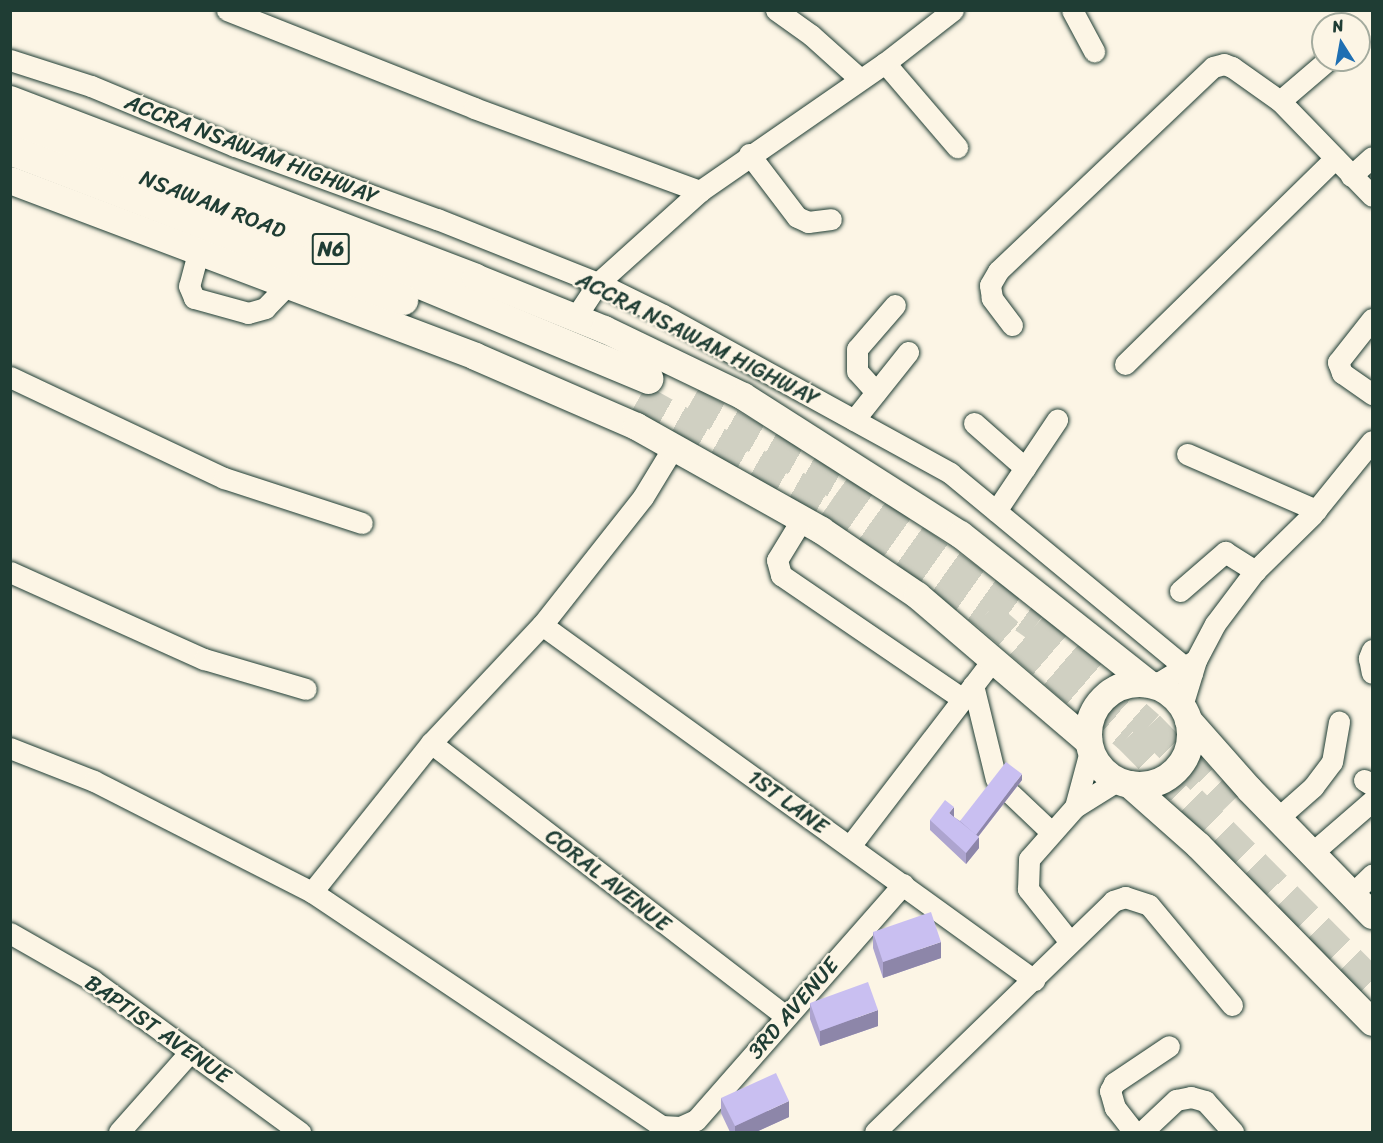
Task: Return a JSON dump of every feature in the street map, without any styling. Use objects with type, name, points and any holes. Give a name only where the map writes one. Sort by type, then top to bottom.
[{"type":"highway","name":"NSAWAM ROAD","points":[[10,128],[423,285],[644,389],[456,321],[10,150]]},
{"type":"main road","points":[[10,99],[575,318],[743,396],[960,534],[1152,685],[1185,713],[1278,818],[1372,915]]},
{"type":"main road","points":[[10,180],[475,356],[674,446],[802,519],[917,596],[994,658],[1089,746],[1106,773],[1123,782],[1198,845],[1372,1022]]},
{"type":"main road","points":[[1089,746],[1091,714],[1103,697],[1120,686],[1152,685]]},
{"type":"main road","points":[[1123,782],[1154,783],[1181,762],[1188,747],[1185,713]]},
{"type":"street","points":[[227,10],[474,108],[700,190]]},
{"type":"street","points":[[776,10],[812,35],[860,79]]},
{"type":"street","points":[[575,318],[598,283],[700,190],[749,154],[885,63],[952,10]]},
{"type":"street","points":[[1072,10],[1094,51]]},
{"type":"street","name":"ACCRA NSAWAM HIGHWAY","points":[[10,60],[100,89],[235,146],[437,219],[598,283],[950,473],[1191,666]]},
{"type":"street","points":[[885,63],[957,147]]},
{"type":"street","points":[[1012,325],[992,298],[990,285],[998,271],[1213,66],[1224,64],[1232,67],[1280,101],[1372,196]]},
{"type":"street","points":[[1280,101],[1314,72]]},
{"type":"street","points":[[749,154],[797,217],[808,222],[831,219]]},
{"type":"street","points":[[1351,176],[1372,157]]},
{"type":"street","points":[[1125,364],[1335,158]]},
{"type":"street","points":[[198,253],[189,286],[194,298],[248,313],[266,308],[286,286]]},
{"type":"street","points":[[876,392],[857,371],[857,349],[895,305]]},
{"type":"street","points":[[1372,319],[1338,362],[1342,374],[1372,394]]},
{"type":"street","points":[[854,420],[908,352]]},
{"type":"street","points":[[10,377],[224,478],[362,524]]},
{"type":"street","points":[[996,511],[1058,420]]},
{"type":"street","points":[[974,423],[1025,468]]},
{"type":"street","points":[[1185,713],[1191,666],[1215,624],[1255,571],[1316,510],[1372,441]]},
{"type":"street","points":[[10,748],[94,781],[312,892],[431,743],[542,624],[643,497],[674,446]]},
{"type":"street","points":[[1188,454],[1316,510]]},
{"type":"street","points":[[802,519],[777,560],[781,575],[968,692],[1004,787],[1050,831]]},
{"type":"street","points":[[1180,591],[1225,552],[1255,571]]},
{"type":"street","points":[[10,572],[195,656],[306,689]]},
{"type":"street","name":"1ST LANE","points":[[542,624],[1034,980]]},
{"type":"street","points":[[1372,650],[1369,658],[1372,673]]},
{"type":"street","points":[[850,846],[994,658]]},
{"type":"street","points":[[1152,685],[1191,666]]},
{"type":"street","points":[[1278,818],[1313,787],[1332,762],[1339,722]]},
{"type":"street","name":"CORAL AVENUE","points":[[431,743],[785,1016]]},
{"type":"street","points":[[1075,807],[1089,746]]},
{"type":"street","points":[[1070,942],[1035,902],[1026,880],[1029,859],[1050,831],[1075,807],[1123,782]]},
{"type":"street","points":[[1312,853],[1372,801]]},
{"type":"street","points":[[1352,894],[1372,875]]},
{"type":"street","name":"3RD AVENUE","points":[[312,892],[662,1126],[680,1127],[696,1120],[903,884]]},
{"type":"street","points":[[876,1132],[1113,901],[1137,899],[1149,905],[1232,1005]]},
{"type":"street","name":"BAPTIST AVENUE","points":[[10,933],[92,980],[300,1132]]},
{"type":"street","points":[[1134,1132],[1115,1108],[1110,1091],[1114,1083],[1169,1046]]},
{"type":"street","points":[[118,1132],[191,1051]]},
{"type":"street","points":[[1142,1132],[1176,1100],[1191,1097],[1205,1101],[1233,1132]]},
{"type":"building","points":[[1006,762],[1022,774],[976,835],[960,821]]},
{"type":"building","points":[[945,800],[954,807],[949,813],[979,837],[966,853],[930,820]]},
{"type":"building","points":[[931,912],[941,942],[883,962],[873,932]]},
{"type":"building","points":[[868,982],[878,1010],[820,1031],[810,1003]]},
{"type":"building","points":[[776,1073],[789,1101],[735,1126],[721,1098]]},
{"type":"tunnel","points":[[639,398],[829,504],[986,614],[1128,737],[1372,983]]},
{"type":"tunnel","points":[[691,402],[841,487],[1035,626],[1149,726],[1227,806]]}]
